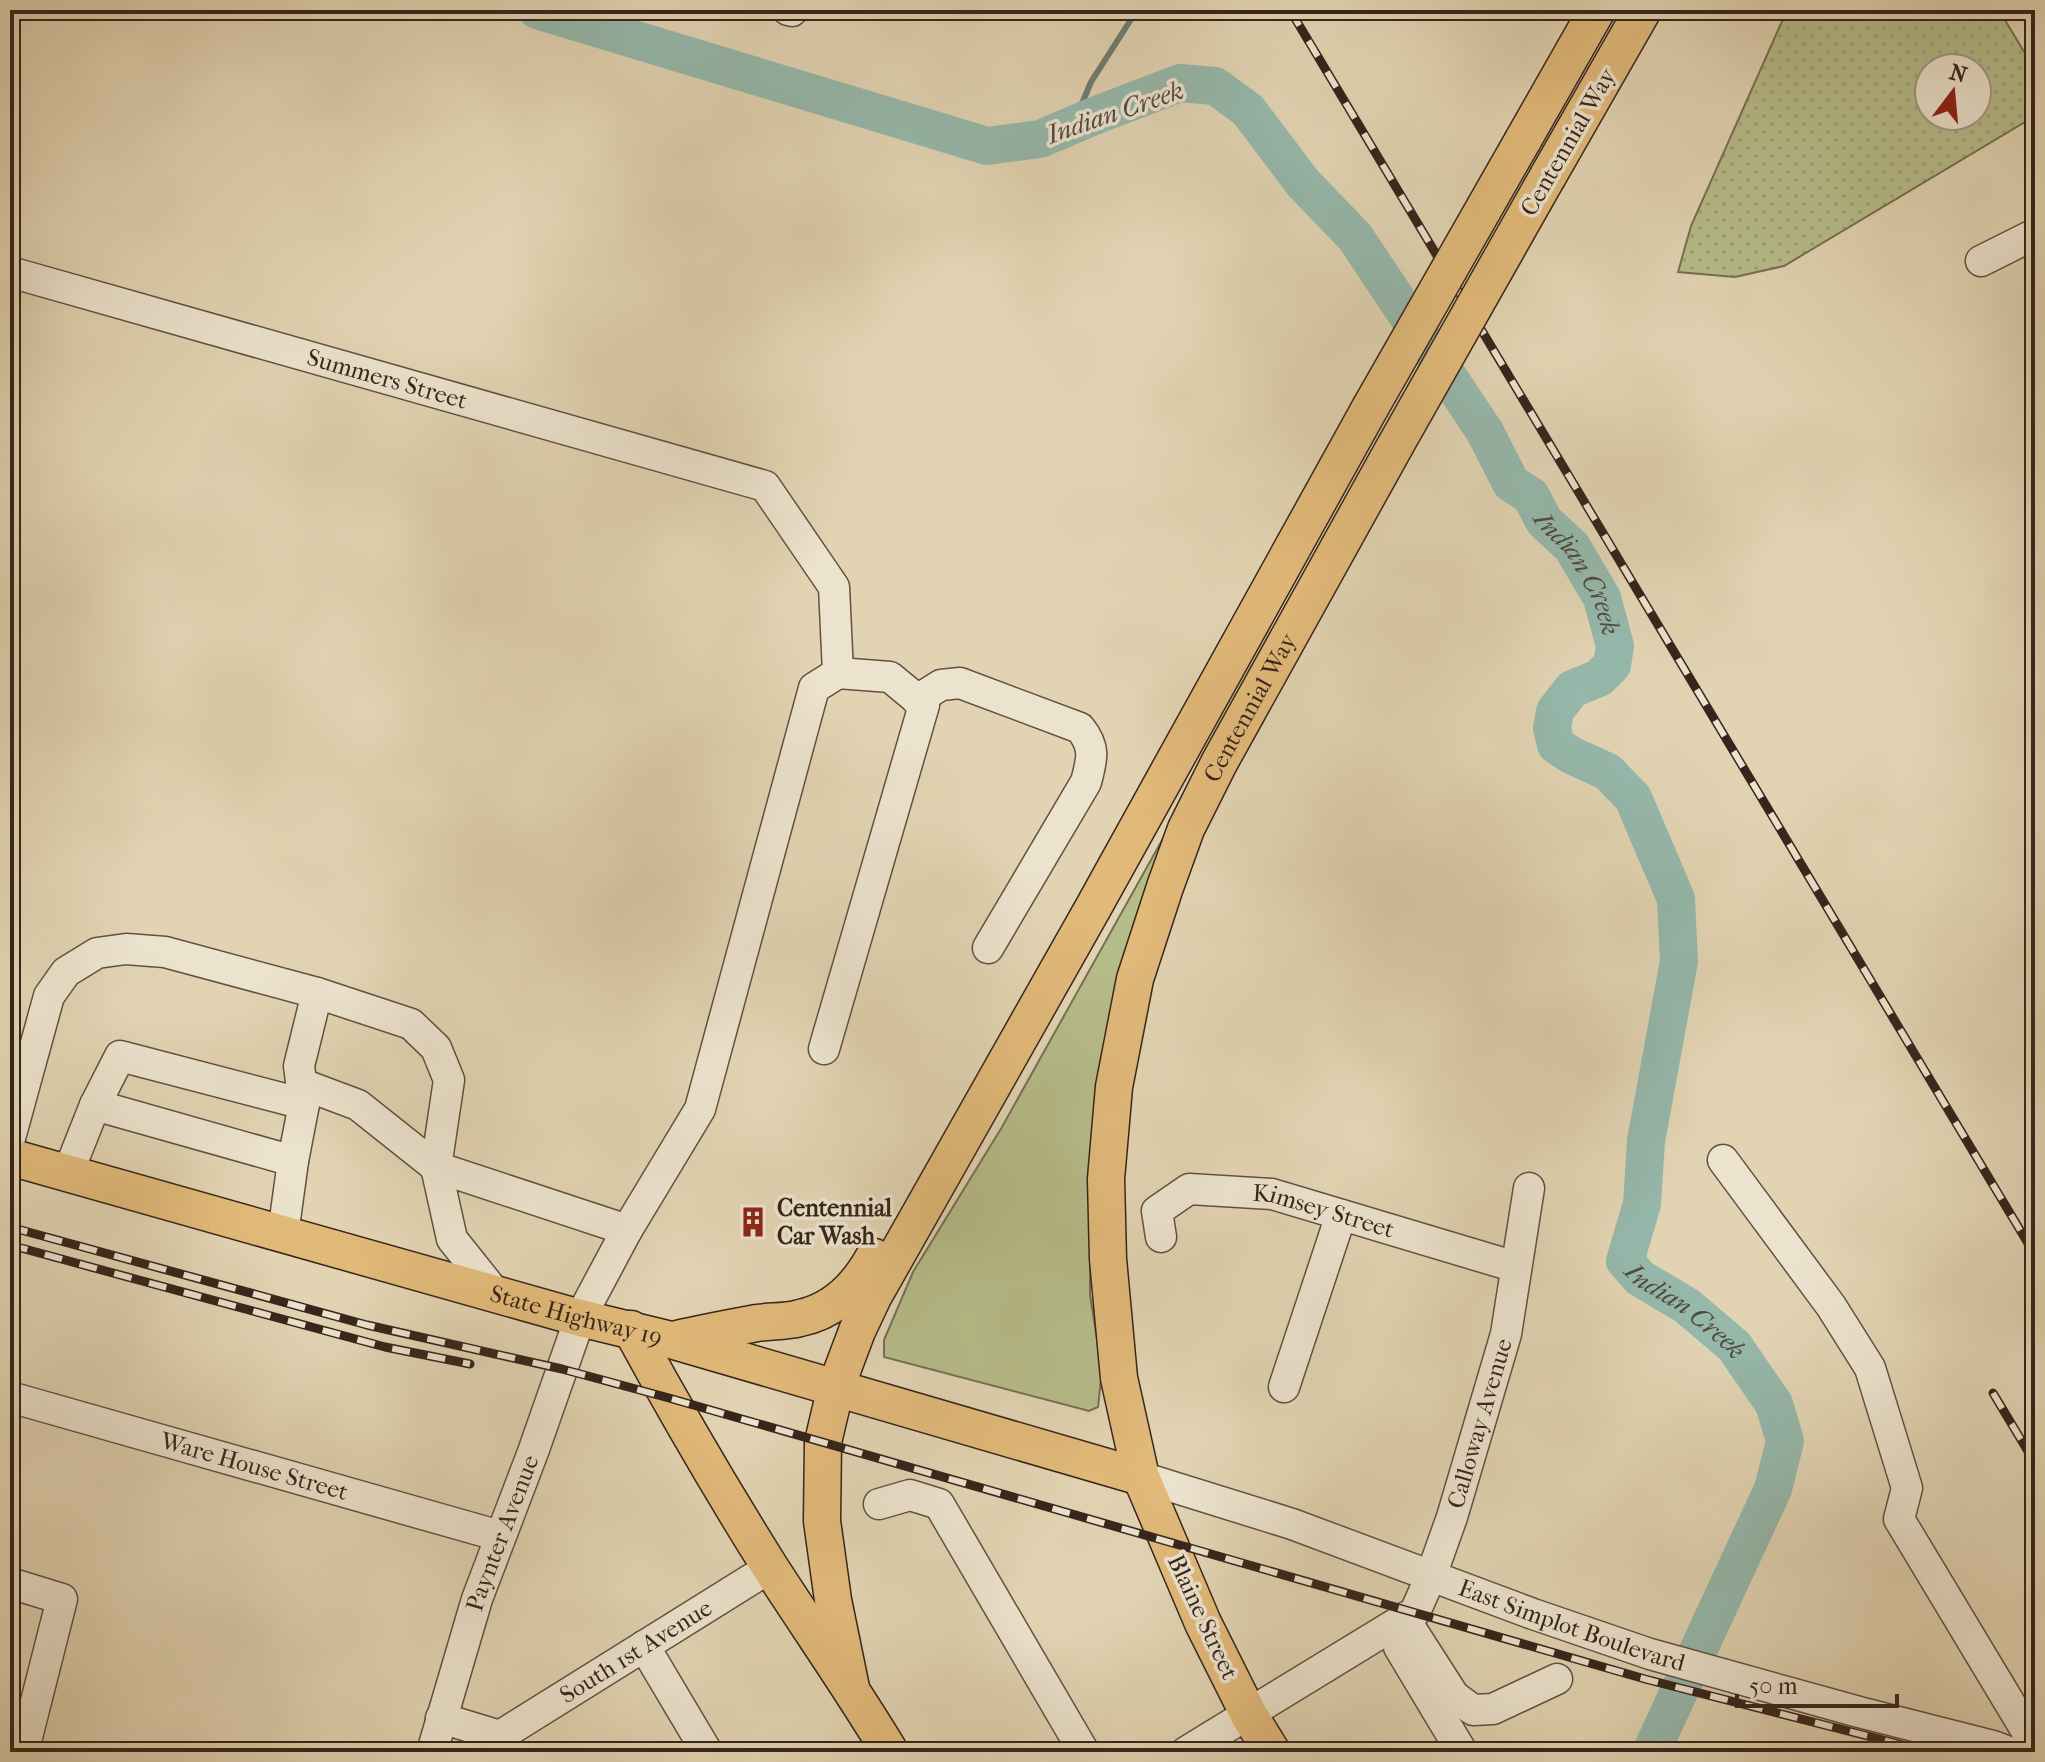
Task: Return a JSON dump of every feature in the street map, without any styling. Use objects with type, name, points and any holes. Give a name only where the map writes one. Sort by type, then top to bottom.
[{"type":"main road","name":"Centennial Way","points":[[851,1688],[833,1600],[822,1521],[823,1442],[836,1387],[857,1331],[873,1297],[1370,408],[1597,10]]},
{"type":"main road","name":"Centennial Way","points":[[1141,1477],[1119,1378],[1108,1259],[1106,1179],[1114,1087],[1135,979],[1165,887],[1186,829],[1219,763],[1643,10]]},
{"type":"main road","points":[[671,1340],[761,1322],[799,1319],[822,1311],[843,1298],[864,1275],[1049,949],[1093,908]]},
{"type":"main road","name":"State Highway 19","points":[[10,1157],[580,1318],[671,1340],[1141,1477]]},
{"type":"main road","points":[[631,1329],[771,1567],[890,1752]]},
{"type":"main road","name":"Blaine Street","points":[[1141,1477],[1203,1623],[1249,1715],[1272,1752]]},
{"type":"street","points":[[1981,261],[2035,234]]},
{"type":"street","name":"Summers Street","points":[[10,272],[765,486],[834,587],[838,673]]},
{"type":"street","points":[[824,1049],[924,705],[890,677],[838,673]]},
{"type":"street","name":"Paynter Avenue","points":[[432,1752],[477,1599],[580,1318],[627,1230],[700,1109],[814,688],[838,673]]},
{"type":"street","points":[[917,700],[941,685],[960,683],[1080,728],[1088,739],[1093,757],[1086,782],[988,948]]},
{"type":"street","points":[[10,1138],[49,996],[66,972],[97,953],[126,949],[165,952],[317,993],[411,1024],[436,1048],[449,1080],[436,1167],[452,1239],[495,1293]]},
{"type":"street","points":[[283,1234],[303,1094],[299,1066],[317,993]]},
{"type":"street","points":[[68,1173],[95,1105],[120,1056],[358,1105],[436,1167],[627,1230]]},
{"type":"street","points":[[95,1105],[293,1161]]},
{"type":"street","points":[[1723,1160],[1831,1306],[1870,1368],[1907,1488],[1899,1519],[2035,1745]]},
{"type":"street","name":"Calloway Avenue","points":[[1396,1623],[1415,1612],[1452,1517],[1506,1334],[1529,1188]]},
{"type":"street","name":"Kimsey Street","points":[[1161,1237],[1157,1211],[1189,1189],[1272,1194],[1516,1267]]},
{"type":"street","points":[[1284,1387],[1341,1215]]},
{"type":"street","name":"Ware House Street","points":[[10,1397],[500,1536]]},
{"type":"street","name":"East Simplot Boulevard","points":[[1141,1477],[1292,1524],[1650,1654],[2009,1752]]},
{"type":"street","points":[[879,1504],[910,1495],[939,1504],[1084,1752]]},
{"type":"street","name":"South 1st Avenue","points":[[504,1744],[644,1646],[771,1567]]},
{"type":"street","points":[[10,1583],[62,1599],[29,1746]]},
{"type":"street","points":[[1186,1752],[1396,1623]]},
{"type":"street","points":[[1396,1623],[1454,1696],[1473,1710],[1493,1709],[1557,1679]]},
{"type":"street","points":[[1396,1623],[1462,1752]]},
{"type":"street","points":[[644,1646],[707,1752]]},
{"type":"street","points":[[441,1718],[504,1744]]},
{"type":"green space","points":[[1787,10],[1999,10],[2035,70],[2035,116],[1784,266],[1735,277],[1678,272],[1691,226]]},
{"type":"green space","points":[[1166,833],[1090,1212],[1090,1295],[1102,1370],[1098,1407],[1089,1411],[884,1357],[884,1340],[913,1272],[1002,1127]]},
{"type":"water","points":[[1660,1695],[1684,1705],[1671,1752],[1632,1752]]},
{"type":"waterway","name":"Indian Creek","points":[[537,10],[987,146],[1040,139],[1180,83],[1215,86],[1248,110],[1303,183],[1355,237],[1485,432],[1511,483],[1531,496],[1544,521],[1572,547],[1602,598],[1615,646],[1612,665],[1599,678],[1572,689],[1555,711],[1552,728],[1556,745],[1608,772],[1633,798],[1676,899],[1679,961],[1646,1141],[1642,1204],[1625,1261],[1640,1278],[1687,1306],[1734,1346],[1774,1404],[1785,1441],[1773,1489],[1651,1752]]},
{"type":"waterway","points":[[1073,125],[1091,82],[1137,10]]},
{"type":"railway","points":[[1290,10],[2035,1255]]},
{"type":"railway","points":[[10,1227],[367,1325],[562,1369],[669,1398],[1645,1679],[1930,1752]]},
{"type":"railway","points":[[10,1245],[385,1347],[470,1364]]},
{"type":"railway","points":[[1993,1393],[2035,1463]]},
{"type":"place","name":"Centennial Car Wash","points":[[753,1222]]}]
